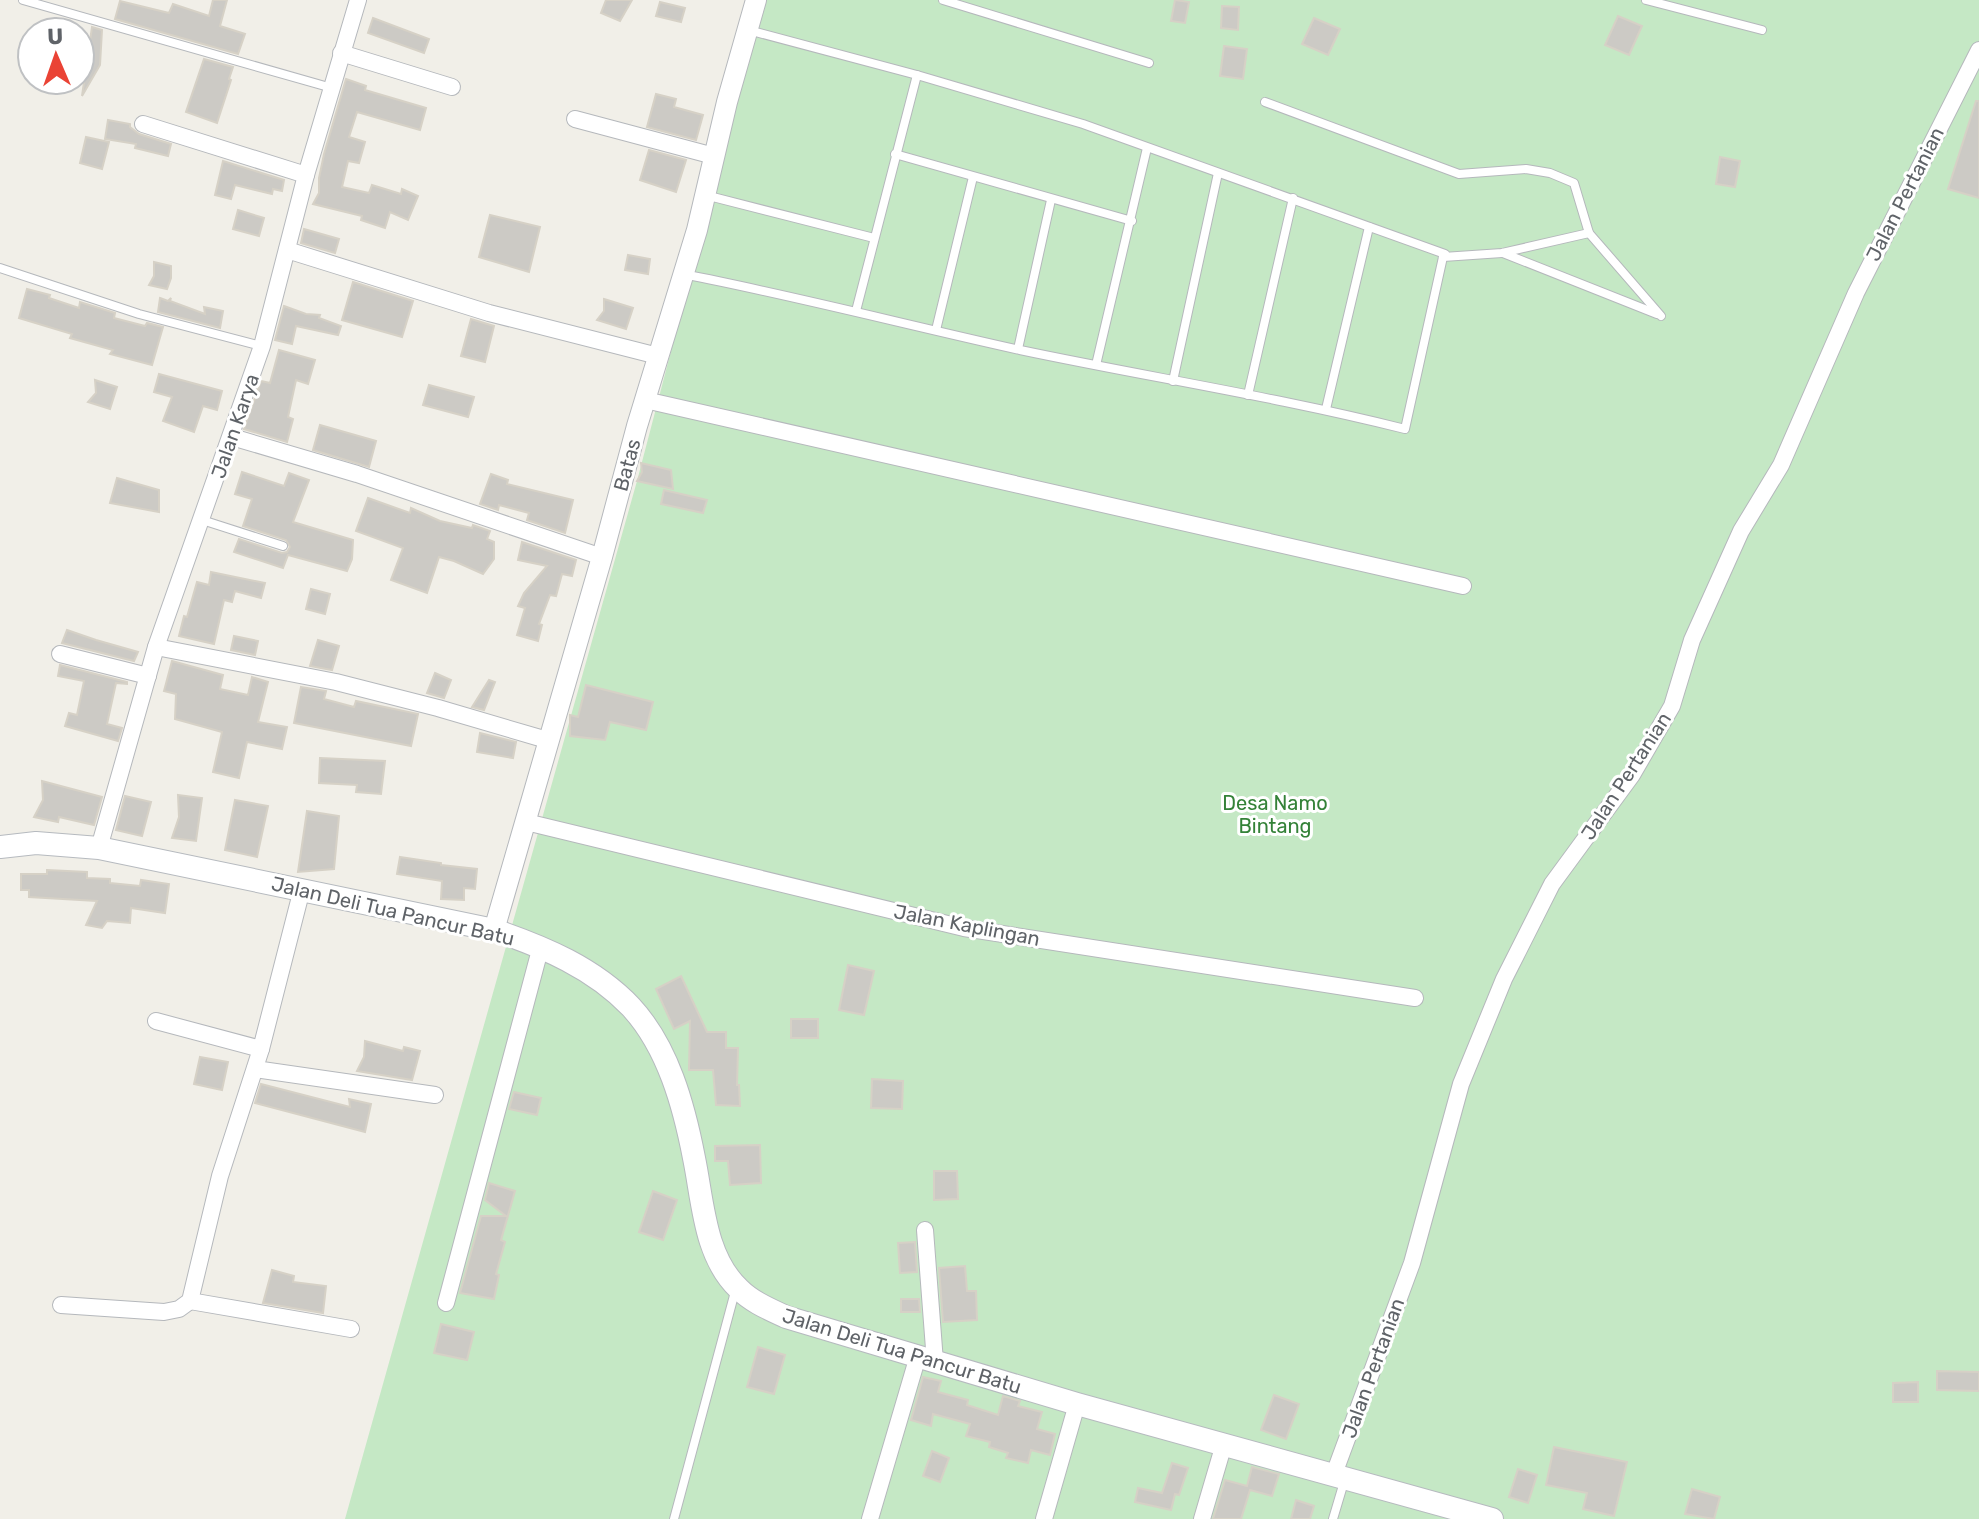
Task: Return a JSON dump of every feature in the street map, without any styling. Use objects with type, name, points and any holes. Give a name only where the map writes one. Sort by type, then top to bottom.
[{"type":"main road","name":"Jalan Deli Tua Pancur Batu","points":[[0,847],[36,843],[99,848],[494,930],[541,946],[598,979],[633,1009],[646,1027],[676,1085],[688,1126],[709,1236],[724,1269],[737,1288],[755,1302],[786,1317],[1077,1404],[1492,1519]]},
{"type":"street","name":"Jalan Karya","points":[[99,848],[156,647],[262,346],[306,175],[358,0]]},
{"type":"street","name":"Batas","points":[[494,930],[683,274],[756,0]]},
{"type":"street","name":"Jalan Pertanian","points":[[1340,1475],[1412,1263],[1461,1084],[1504,979],[1552,884],[1632,775],[1672,706],[1692,640],[1741,531],[1781,465],[1856,293],[1979,50]]},
{"type":"street","points":[[341,53],[452,87]]},
{"type":"street","points":[[575,119],[714,156]]},
{"type":"street","points":[[143,124],[306,175]]},
{"type":"street","points":[[287,250],[489,313],[658,356]]},
{"type":"street","points":[[645,400],[1463,586]]},
{"type":"street","points":[[232,437],[357,474],[602,557]]},
{"type":"street","points":[[156,647],[336,682],[547,740]]},
{"type":"street","points":[[60,654],[148,676]]},
{"type":"street","name":"Jalan Kaplingan","points":[[526,822],[964,928],[1415,998]]},
{"type":"street","points":[[61,1305],[164,1312],[179,1309],[190,1301],[220,1176],[261,1049],[302,889]]},
{"type":"street","points":[[446,1303],[541,946]]},
{"type":"street","points":[[156,1021],[261,1049]]},
{"type":"street","points":[[255,1069],[435,1095]]},
{"type":"street","points":[[870,1519],[926,1359],[925,1230]]},
{"type":"street","points":[[190,1301],[351,1329]]},
{"type":"street","points":[[1044,1519],[1077,1404]]},
{"type":"street","points":[[1202,1519],[1224,1444]]},
{"type":"lane","points":[[23,0],[332,88]]},
{"type":"lane","points":[[943,0],[1149,63]]},
{"type":"lane","points":[[1646,0],[1762,30]]},
{"type":"lane","points":[[683,274],[1018,349],[1326,409],[1405,429],[1445,254],[1083,124],[748,30]]},
{"type":"lane","points":[[856,311],[917,75]]},
{"type":"lane","points":[[1265,102],[1459,174],[1526,169],[1550,173],[1574,183],[1589,233],[1661,316],[1502,253]]},
{"type":"lane","points":[[1096,365],[1147,148]]},
{"type":"lane","points":[[895,154],[1132,221]]},
{"type":"lane","points":[[1173,381],[1218,173]]},
{"type":"lane","points":[[936,330],[973,177]]},
{"type":"lane","points":[[705,195],[874,238]]},
{"type":"lane","points":[[1248,395],[1293,198]]},
{"type":"lane","points":[[1018,349],[1051,200]]},
{"type":"lane","points":[[1326,409],[1369,227]]},
{"type":"lane","points":[[1443,257],[1502,253],[1589,233]]},
{"type":"lane","points":[[0,268],[139,314],[262,346]]},
{"type":"lane","points":[[202,520],[283,546]]},
{"type":"lane","points":[[674,1519],[737,1288]]},
{"type":"lane","points":[[1333,1519],[1340,1475]]},
{"type":"green space","name":"Desa Namo Bintang","points":[[763,0],[1979,0],[1979,1519],[345,1519],[637,481]]},
{"type":"building","points":[[213,0],[227,0],[220,26],[245,34],[238,54],[115,19],[120,1],[169,13],[173,4],[209,16]]},
{"type":"building","points":[[606,0],[632,0],[620,21],[601,13]]},
{"type":"building","points":[[1175,0],[1189,2],[1185,23],[1171,21]]},
{"type":"building","points":[[660,2],[685,8],[681,22],[656,16]]},
{"type":"building","points":[[1222,6],[1239,7],[1238,30],[1221,28]]},
{"type":"building","points":[[1618,16],[1642,26],[1629,55],[1605,45]]},
{"type":"building","points":[[373,18],[429,39],[424,53],[368,33]]},
{"type":"building","points":[[1314,18],[1340,29],[1328,55],[1302,44]]},
{"type":"building","points":[[96,28],[102,30],[100,65],[96,72]]},
{"type":"building","points":[[1224,46],[1247,49],[1243,79],[1220,76]]},
{"type":"building","points":[[204,59],[233,67],[217,123],[186,112]]},
{"type":"building","points":[[346,79],[366,86],[365,90],[426,108],[420,130],[357,112],[349,137],[365,142],[359,163],[348,161],[342,187],[369,193],[372,185],[401,194],[402,189],[418,196],[408,220],[390,212],[385,228],[361,220],[362,216],[313,204],[319,193],[324,154]]},
{"type":"building","points":[[656,94],[676,99],[674,107],[703,115],[696,140],[647,127]]},
{"type":"building","points":[[1976,101],[1979,101],[1979,198],[1948,189]]},
{"type":"building","points":[[108,120],[130,124],[139,134],[171,144],[168,156],[135,148],[136,144],[105,139]]},
{"type":"building","points":[[86,137],[109,142],[102,169],[80,163]]},
{"type":"building","points":[[649,150],[686,160],[676,192],[640,180]]},
{"type":"building","points":[[1720,157],[1740,161],[1735,187],[1716,184]]},
{"type":"building","points":[[223,161],[284,180],[282,191],[273,189],[272,194],[235,185],[231,199],[215,195]]},
{"type":"building","points":[[238,210],[264,218],[259,236],[233,229]]},
{"type":"building","points":[[490,215],[540,227],[529,272],[479,257]]},
{"type":"building","points":[[304,229],[339,239],[335,253],[301,243]]},
{"type":"building","points":[[628,255],[650,259],[648,274],[625,270]]},
{"type":"building","points":[[154,262],[171,266],[167,289],[149,285],[154,276]]},
{"type":"building","points":[[353,282],[413,301],[402,337],[342,320]]},
{"type":"building","points":[[27,289],[79,308],[80,302],[115,313],[114,318],[163,327],[152,365],[110,354],[113,350],[70,338],[72,334],[19,318]]},
{"type":"building","points":[[160,298],[168,301],[171,298],[170,301],[205,314],[204,307],[223,311],[220,328],[158,312]]},
{"type":"building","points":[[604,299],[633,308],[626,329],[597,320],[604,311]]},
{"type":"building","points":[[284,306],[306,314],[320,315],[319,318],[341,326],[338,335],[296,326],[292,344],[275,340]]},
{"type":"building","points":[[471,319],[494,326],[485,362],[461,356]]},
{"type":"building","points":[[279,350],[315,360],[308,384],[296,380],[288,417],[293,419],[287,442],[244,429],[261,381],[270,383]]},
{"type":"building","points":[[159,374],[222,391],[217,410],[203,406],[194,432],[163,421],[172,397],[154,392]]},
{"type":"building","points":[[95,380],[117,387],[110,409],[88,402],[96,393]]},
{"type":"building","points":[[429,385],[474,397],[468,417],[423,405]]},
{"type":"building","points":[[320,425],[376,441],[369,467],[313,450]]},
{"type":"building","points":[[641,463],[671,470],[673,489],[637,481],[642,472]]},
{"type":"building","points":[[242,472],[284,486],[289,473],[309,480],[293,522],[353,540],[352,559],[347,571],[288,555],[283,568],[234,552],[239,539],[282,553],[290,547],[286,540],[243,526],[252,499],[235,494]]},
{"type":"building","points":[[491,474],[508,480],[507,484],[573,500],[565,533],[527,520],[529,513],[499,505],[498,510],[480,504]]},
{"type":"building","points":[[117,478],[159,490],[159,512],[110,503]]},
{"type":"building","points":[[664,490],[707,500],[703,513],[661,504]]},
{"type":"building","points":[[368,498],[410,513],[411,508],[440,521],[472,528],[473,525],[490,531],[487,539],[494,542],[494,559],[483,574],[439,557],[427,593],[391,580],[403,548],[356,531]]},
{"type":"building","points":[[522,542],[576,560],[572,576],[562,574],[556,596],[550,595],[539,624],[542,625],[538,641],[517,635],[525,608],[518,606],[524,593],[547,566],[518,560]]},
{"type":"building","points":[[211,572],[265,583],[261,598],[235,591],[232,602],[224,600],[214,644],[179,636],[197,582],[209,585]]},
{"type":"building","points":[[311,589],[330,594],[325,614],[306,609]]},
{"type":"building","points":[[67,630],[138,652],[134,661],[62,643]]},
{"type":"building","points":[[234,636],[258,641],[255,655],[231,650]]},
{"type":"building","points":[[318,640],[339,646],[332,670],[310,666]]},
{"type":"building","points":[[172,661],[223,675],[220,689],[248,695],[252,677],[268,682],[258,722],[287,727],[282,749],[247,742],[239,778],[213,772],[222,732],[175,719],[176,694],[164,691]]},
{"type":"building","points":[[60,665],[127,682],[116,683],[107,724],[122,728],[118,741],[65,726],[69,713],[77,715],[84,681],[58,676]]},
{"type":"building","points":[[435,673],[451,680],[444,698],[427,693]]},
{"type":"building","points":[[489,680],[495,682],[484,710],[472,707]]},
{"type":"building","points":[[586,685],[653,702],[646,730],[610,722],[605,740],[570,736],[570,715],[578,717]]},
{"type":"building","points":[[301,687],[326,691],[324,699],[354,707],[356,701],[418,714],[411,746],[294,723]]},
{"type":"building","points":[[480,733],[516,742],[513,758],[477,752]]},
{"type":"building","points":[[320,758],[385,761],[381,794],[356,792],[357,785],[319,783]]},
{"type":"building","points":[[42,781],[102,797],[94,825],[59,817],[58,822],[34,817],[43,800]]},
{"type":"building","points":[[178,795],[202,798],[196,841],[172,838],[179,817]]},
{"type":"building","points":[[125,796],[151,802],[142,836],[116,830]]},
{"type":"building","points":[[235,800],[268,806],[257,857],[225,850]]},
{"type":"building","points":[[307,811],[339,816],[334,869],[298,872]]},
{"type":"building","points":[[400,857],[477,869],[475,889],[464,888],[464,900],[441,899],[442,881],[397,874]]},
{"type":"building","points":[[47,870],[87,872],[87,878],[110,879],[110,883],[140,886],[141,880],[169,884],[165,913],[131,908],[130,923],[107,921],[102,928],[86,925],[97,901],[29,897],[29,890],[21,890],[21,874],[47,874]]},
{"type":"building","points":[[848,965],[874,971],[864,1015],[839,1010]]},
{"type":"building","points":[[681,976],[707,1032],[726,1032],[726,1048],[738,1048],[740,1106],[716,1105],[713,1070],[689,1070],[690,1021],[674,1029],[656,989]]},
{"type":"building","points":[[791,1019],[818,1019],[818,1038],[791,1038]]},
{"type":"building","points":[[365,1041],[403,1051],[404,1047],[420,1051],[412,1080],[357,1071],[364,1057]]},
{"type":"building","points":[[200,1057],[228,1062],[222,1090],[194,1084]]},
{"type":"building","points":[[872,1079],[903,1081],[902,1109],[871,1108]]},
{"type":"building","points":[[261,1084],[350,1107],[349,1099],[371,1104],[365,1132],[255,1103]]},
{"type":"building","points":[[514,1092],[541,1098],[537,1115],[509,1109]]},
{"type":"building","points":[[760,1145],[761,1183],[730,1185],[728,1161],[715,1161],[715,1146]]},
{"type":"building","points":[[934,1171],[957,1171],[958,1199],[934,1200]]},
{"type":"building","points":[[489,1183],[515,1191],[501,1240],[505,1242],[496,1274],[499,1275],[494,1299],[460,1293],[481,1216],[506,1216],[485,1200]]},
{"type":"building","points":[[653,1191],[677,1200],[663,1240],[639,1232]]},
{"type":"building","points":[[915,1242],[917,1272],[900,1273],[898,1243]]},
{"type":"building","points":[[965,1266],[967,1291],[976,1291],[977,1320],[943,1322],[939,1268]]},
{"type":"building","points":[[272,1270],[294,1276],[293,1282],[326,1286],[323,1313],[263,1303]]},
{"type":"building","points":[[901,1299],[919,1299],[920,1312],[901,1312]]},
{"type":"building","points":[[441,1324],[474,1332],[467,1360],[434,1353]]},
{"type":"building","points":[[758,1347],[785,1355],[774,1394],[747,1387]]},
{"type":"building","points":[[1937,1371],[1979,1372],[1979,1391],[1937,1390]]},
{"type":"building","points":[[923,1377],[941,1381],[938,1392],[968,1400],[967,1405],[998,1415],[1003,1396],[1020,1401],[1018,1406],[1042,1412],[1037,1429],[1055,1434],[1050,1455],[1031,1450],[1028,1463],[1006,1458],[1008,1453],[989,1447],[990,1442],[966,1436],[970,1424],[933,1414],[931,1426],[911,1420]]},
{"type":"building","points":[[1918,1382],[1918,1402],[1893,1402],[1893,1383]]},
{"type":"building","points":[[1274,1395],[1299,1404],[1286,1439],[1261,1430]]},
{"type":"building","points":[[1554,1447],[1627,1462],[1614,1516],[1583,1509],[1587,1493],[1546,1485]]},
{"type":"building","points":[[932,1451],[949,1458],[940,1482],[923,1476]]},
{"type":"building","points":[[1172,1463],[1188,1468],[1171,1510],[1135,1502],[1138,1488],[1162,1493]]},
{"type":"building","points":[[1252,1467],[1279,1474],[1272,1496],[1250,1490],[1241,1519],[1213,1519],[1225,1480],[1247,1486]]},
{"type":"building","points":[[1518,1469],[1537,1475],[1528,1503],[1509,1497]]},
{"type":"building","points":[[1692,1489],[1720,1497],[1714,1519],[1685,1514]]},
{"type":"building","points":[[1296,1500],[1314,1506],[1310,1519],[1291,1519]]}]
